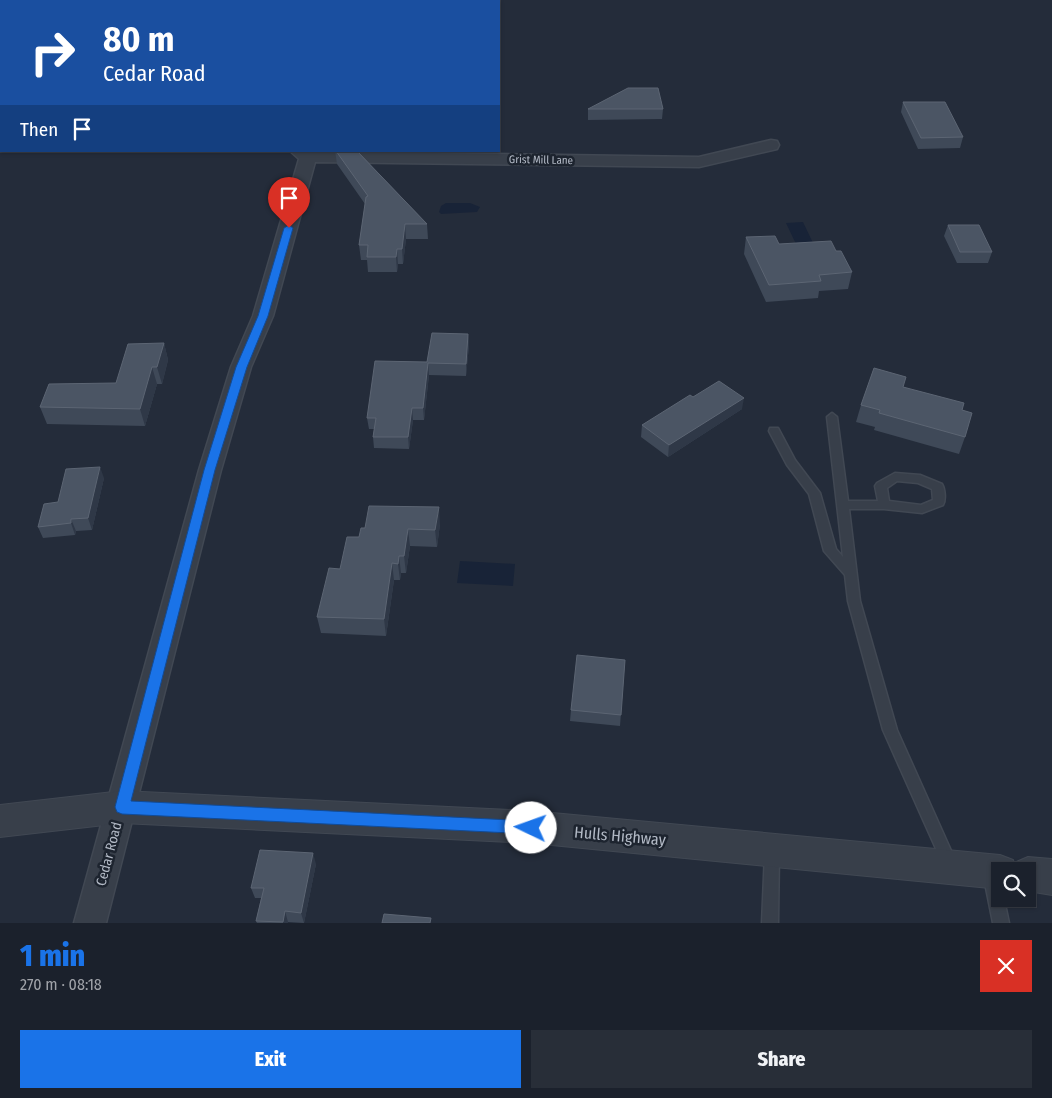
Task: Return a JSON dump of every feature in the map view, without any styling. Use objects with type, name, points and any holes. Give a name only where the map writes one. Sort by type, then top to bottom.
[{"type":"street","name":"Grist Mill Lane","points":[[306,153],[699,162],[771,145]]},
{"type":"street","name":"Cedar Road","points":[[90,923],[210,470],[241,367],[263,316],[306,153]]},
{"type":"street","name":"Hulls Highway","points":[[0,821],[122,807],[531,828],[991,871]]},
{"type":"street","points":[[1036,875],[1052,876]]},
{"type":"lane","points":[[832,417],[854,600],[890,730],[952,867]]},
{"type":"lane","points":[[774,431],[791,462],[814,493],[830,551],[852,574]]},
{"type":"lane","points":[[843,505],[884,505],[922,509],[939,502],[938,487],[920,479],[895,477],[881,486],[884,505]]},
{"type":"lane","points":[[770,923],[772,850]]},
{"type":"lane","points":[[999,907],[1001,923]]},
{"type":"water","points":[[446,203],[470,203],[480,207],[477,212],[441,214],[439,212],[441,206]]},
{"type":"water","points":[[803,222],[813,243],[796,244],[786,223]]},
{"type":"water","points":[[460,561],[515,564],[513,586],[457,583]]},
{"type":"building","points":[[628,88],[658,88],[663,109],[588,109]]},
{"type":"building","points":[[903,102],[945,102],[963,137],[921,138]]},
{"type":"building","points":[[337,152],[358,152],[427,224],[405,224],[402,249],[397,249],[396,257],[367,257],[368,245],[359,245],[366,197],[368,196]]},
{"type":"building","points":[[948,225],[979,225],[992,252],[960,252]]},
{"type":"building","points":[[775,236],[779,244],[831,241],[836,251],[841,251],[852,272],[819,275],[821,281],[769,285],[746,237]]},
{"type":"building","points":[[432,333],[468,334],[466,364],[428,363],[423,408],[412,408],[408,437],[373,437],[376,418],[367,418],[375,361],[427,362]]},
{"type":"building","points":[[164,343],[157,367],[152,367],[140,409],[40,407],[49,384],[116,383],[128,344]]},
{"type":"building","points":[[874,368],[906,377],[903,387],[964,403],[962,410],[972,413],[965,437],[879,413],[880,410],[861,405]]},
{"type":"building","points":[[719,381],[744,398],[669,445],[642,425],[690,395],[693,397]]},
{"type":"building","points":[[100,467],[88,518],[71,519],[71,523],[38,527],[44,504],[58,502],[66,469]]},
{"type":"building","points":[[369,506],[439,507],[435,530],[408,529],[404,556],[399,556],[398,564],[392,563],[384,619],[317,617],[329,568],[340,569],[347,537],[359,537],[361,528],[365,528]]},
{"type":"building","points":[[577,655],[625,660],[621,715],[571,710]]},
{"type":"building","points":[[260,850],[313,853],[301,913],[285,911],[283,922],[256,921],[264,888],[251,888]]},
{"type":"building","points":[[384,914],[431,918],[430,923],[382,923]]},
{"type":"route","points":[[289,228],[263,316],[241,367],[210,470],[122,807],[531,828]]}]
